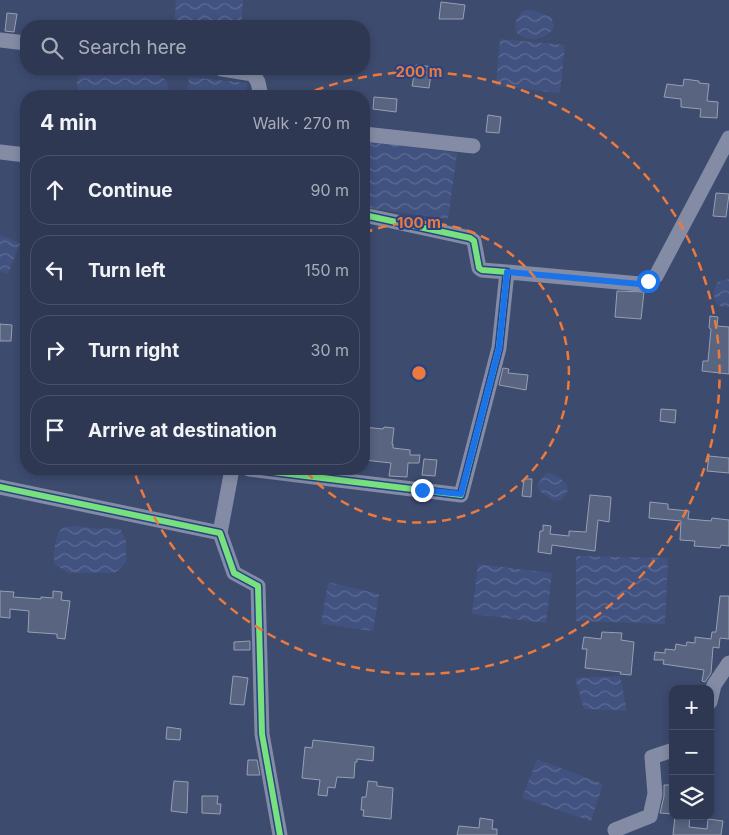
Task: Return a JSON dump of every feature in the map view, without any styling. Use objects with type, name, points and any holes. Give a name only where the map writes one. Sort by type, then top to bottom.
[{"type":"street","points":[[0,40],[20,42]]},
{"type":"street","points":[[254,75],[260,90]]},
{"type":"street","points":[[370,135],[473,146]]},
{"type":"street","points":[[370,216],[470,238],[474,242],[482,270],[640,284],[656,276],[729,138]]},
{"type":"street","points":[[0,152],[20,154]]},
{"type":"street","points":[[300,475],[461,494],[499,348],[507,272]]},
{"type":"street","points":[[231,475],[220,533],[234,572],[258,586],[262,734],[280,835]]},
{"type":"street","points":[[0,487],[220,533]]},
{"type":"street","points":[[714,685],[729,663]]},
{"type":"street","points":[[615,830],[650,816],[655,794],[652,757],[669,751]]},
{"type":"water","points":[[176,0],[243,0],[241,20],[174,20]]},
{"type":"water","points":[[525,10],[532,10],[551,17],[554,27],[552,31],[534,39],[528,39],[519,35],[515,25]]},
{"type":"water","points":[[500,39],[565,45],[560,93],[496,86]]},
{"type":"water","points":[[79,75],[158,75],[167,81],[168,90],[78,90],[77,82]]},
{"type":"water","points":[[189,77],[247,83],[246,90],[188,90]]},
{"type":"water","points":[[370,141],[457,153],[448,219],[370,208]]},
{"type":"water","points":[[0,235],[20,243],[8,274],[0,271]]},
{"type":"water","points":[[729,279],[729,307],[722,307],[716,303],[714,290],[718,282]]},
{"type":"water","points":[[549,473],[557,476],[567,484],[568,490],[562,500],[554,501],[541,492],[537,486],[544,475]]},
{"type":"water","points":[[78,526],[97,529],[120,529],[126,540],[126,562],[115,573],[69,573],[54,564],[55,544],[60,531],[63,527]]},
{"type":"water","points":[[576,556],[668,558],[665,624],[576,621]]},
{"type":"water","points":[[478,564],[552,573],[546,623],[472,614]]},
{"type":"water","points":[[328,582],[379,594],[373,631],[321,624]]},
{"type":"water","points":[[620,676],[627,711],[584,709],[575,678]]},
{"type":"water","points":[[537,759],[603,784],[591,821],[522,798]]},
{"type":"building","points":[[441,2],[465,5],[463,19],[439,19]]},
{"type":"building","points":[[7,13],[17,14],[14,32],[5,31]]},
{"type":"building","points":[[416,65],[434,67],[429,88],[412,86]]},
{"type":"building","points":[[684,79],[709,84],[707,101],[718,102],[717,118],[700,117],[701,109],[681,107],[681,99],[664,97],[667,84],[683,86]]},
{"type":"building","points":[[374,97],[397,99],[396,112],[373,109]]},
{"type":"building","points":[[488,115],[501,117],[499,133],[486,132]]},
{"type":"building","points":[[716,193],[729,194],[726,217],[713,216]]},
{"type":"building","points":[[617,291],[644,292],[641,319],[615,317]]},
{"type":"building","points":[[710,316],[718,317],[717,326],[729,327],[729,374],[702,371],[703,361],[708,361],[711,329],[709,328]]},
{"type":"building","points":[[0,324],[12,325],[11,341],[0,341]]},
{"type":"building","points":[[503,368],[509,369],[508,373],[528,375],[526,390],[499,385]]},
{"type":"building","points":[[661,409],[676,410],[675,423],[660,421]]},
{"type":"building","points":[[370,428],[394,428],[393,448],[410,450],[410,455],[420,455],[419,463],[408,463],[407,477],[389,476],[391,463],[370,461]]},
{"type":"building","points":[[709,456],[729,458],[729,473],[707,471]]},
{"type":"building","points":[[424,459],[437,460],[435,476],[422,475]]},
{"type":"building","points":[[524,479],[532,479],[531,497],[522,496]]},
{"type":"building","points":[[590,495],[611,497],[609,522],[598,520],[595,551],[552,545],[551,554],[538,552],[540,531],[543,531],[543,525],[551,526],[550,534],[569,536],[569,531],[586,532]]},
{"type":"building","points":[[650,502],[668,504],[668,509],[689,511],[688,519],[711,521],[712,518],[729,520],[729,546],[721,545],[720,548],[694,546],[695,541],[680,540],[681,521],[649,518]]},
{"type":"building","points":[[0,591],[14,592],[13,597],[41,599],[41,597],[53,598],[53,591],[62,592],[61,600],[70,601],[65,639],[57,638],[57,634],[28,632],[29,611],[10,609],[10,618],[0,617]]},
{"type":"building","points":[[720,596],[729,596],[729,639],[720,638],[719,648],[713,647],[711,673],[705,682],[702,681],[704,670],[663,664],[664,660],[654,660],[655,652],[665,653],[665,649],[675,650],[676,644],[686,646],[687,642],[695,643],[695,637],[711,639],[712,632],[716,632]]},
{"type":"building","points":[[602,632],[622,633],[621,640],[634,642],[631,675],[585,668],[587,649],[582,649],[584,637],[601,639]]},
{"type":"building","points":[[250,641],[250,650],[234,650],[234,642]]},
{"type":"building","points":[[233,676],[248,678],[244,705],[230,704]]},
{"type":"building","points":[[167,727],[181,729],[180,740],[166,739]]},
{"type":"building","points":[[313,740],[374,747],[373,761],[357,759],[357,762],[355,762],[354,778],[337,777],[335,788],[328,787],[327,796],[318,795],[320,780],[302,778],[305,747],[312,748]]},
{"type":"building","points":[[248,760],[257,760],[260,775],[247,775]]},
{"type":"building","points":[[174,781],[188,782],[187,813],[171,811]]},
{"type":"building","points":[[368,781],[377,782],[377,786],[393,788],[391,819],[363,816],[364,810],[361,810],[362,797],[366,797]]},
{"type":"building","points":[[664,785],[669,785],[669,814],[660,813],[664,796]]},
{"type":"building","points":[[202,796],[218,796],[217,804],[221,804],[220,814],[202,813]]},
{"type":"building","points":[[480,818],[493,820],[492,829],[497,829],[497,835],[457,835],[459,826],[479,828]]},
{"type":"building","points":[[675,820],[690,820],[689,827],[707,829],[708,820],[723,821],[721,835],[673,835]]},
{"type":"cycle path","points":[[298,475],[461,495],[499,348],[507,272],[482,270],[479,268],[474,241],[470,238],[370,216]]},
{"type":"cycle path","points":[[0,487],[220,533],[234,573],[258,586],[262,734],[280,835]]},
{"type":"route","points":[[422,490],[461,494],[499,348],[507,272],[640,284],[648,281]]}]
